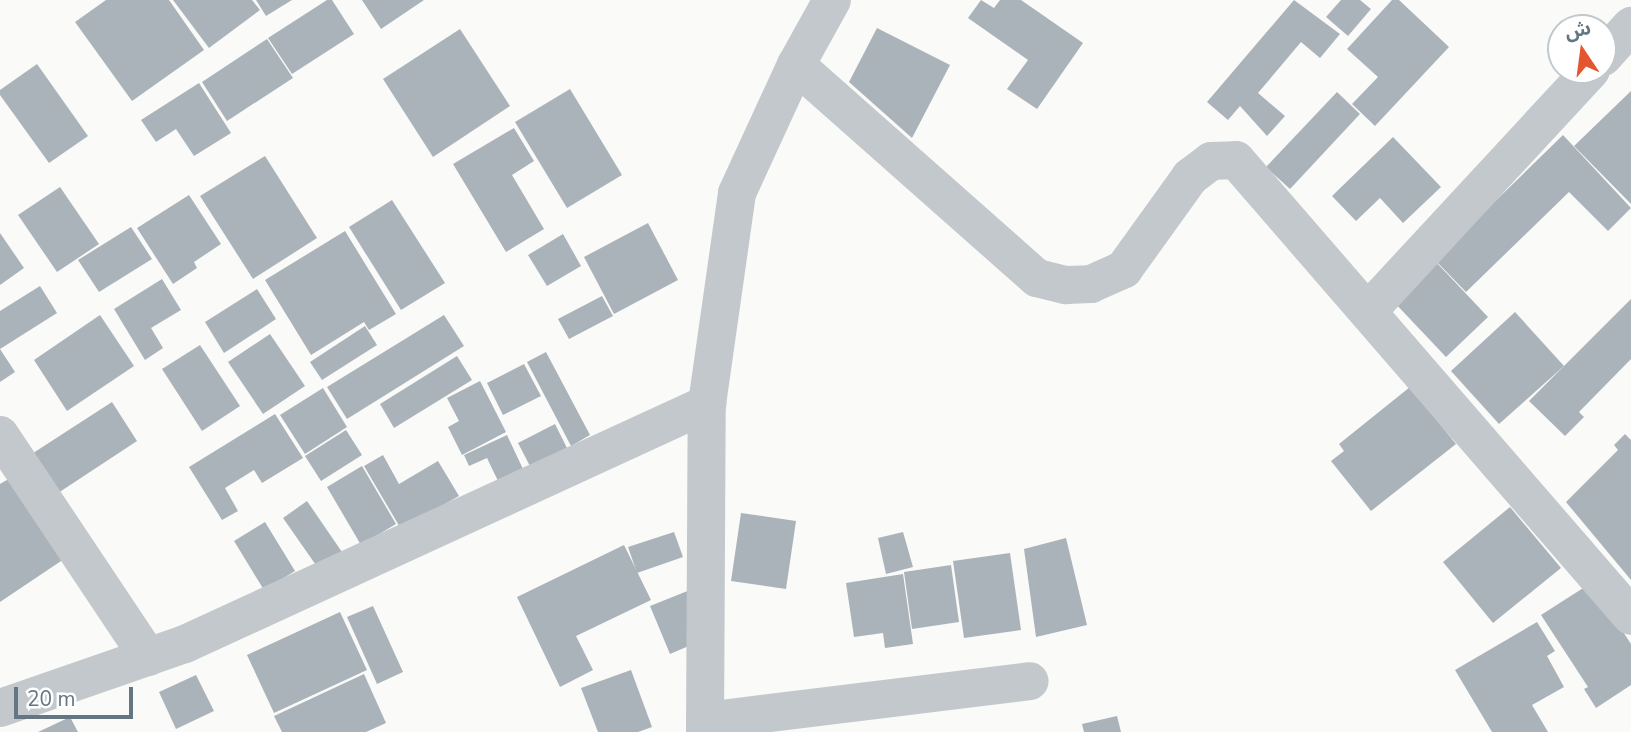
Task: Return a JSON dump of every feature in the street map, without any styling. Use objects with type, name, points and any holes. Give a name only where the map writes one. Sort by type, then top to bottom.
[{"type":"street","points":[[832,0],[796,65],[737,193],[707,404],[705,727],[1030,681]]},
{"type":"street","points":[[1617,42],[1631,26]]},
{"type":"street","points":[[796,65],[1037,278],[1066,285],[1091,284],[1124,269],[1190,177],[1210,161],[1236,160],[1631,615]]},
{"type":"street","points":[[1368,311],[1578,84]]},
{"type":"street","points":[[0,708],[185,644],[707,404]]},
{"type":"street","points":[[0,435],[148,657]]},
{"type":"building","points":[[106,0],[169,0],[204,50],[132,101],[75,22]]},
{"type":"building","points":[[173,0],[252,0],[260,10],[209,48]]},
{"type":"building","points":[[256,0],[292,0],[266,16]]},
{"type":"building","points":[[327,0],[332,0],[354,34],[292,74],[268,38]]},
{"type":"building","points":[[362,0],[424,0],[381,29]]},
{"type":"building","points":[[981,0],[994,8],[1000,0],[1021,0],[1083,43],[1037,109],[1007,89],[1028,60],[968,18]]},
{"type":"building","points":[[1294,0],[1340,34],[1320,58],[1301,42],[1258,93],[1285,116],[1267,136],[1240,106],[1228,120],[1207,102]]},
{"type":"building","points":[[1341,0],[1360,0],[1371,9],[1348,36],[1326,17]]},
{"type":"building","points":[[1392,0],[1399,0],[1449,47],[1375,126],[1352,104],[1378,77],[1347,49]]},
{"type":"building","points":[[877,28],[950,65],[912,138],[849,82]]},
{"type":"building","points":[[460,29],[510,106],[433,157],[383,79]]},
{"type":"building","points":[[267,39],[293,78],[227,121],[202,82]]},
{"type":"building","points":[[37,64],[88,136],[49,163],[0,95],[0,90]]},
{"type":"building","points":[[199,83],[231,133],[194,156],[176,129],[156,142],[141,120]]},
{"type":"building","points":[[570,89],[622,175],[567,208],[515,122]]},
{"type":"building","points":[[1631,91],[1631,204],[1574,146]]},
{"type":"building","points":[[1337,92],[1360,114],[1290,189],[1266,167]]},
{"type":"building","points":[[514,128],[534,161],[512,175],[544,229],[506,252],[453,164]]},
{"type":"building","points":[[1563,135],[1631,208],[1608,231],[1569,192],[1466,292],[1435,260]]},
{"type":"building","points":[[1393,137],[1441,187],[1403,223],[1380,198],[1356,221],[1332,196]]},
{"type":"building","points":[[265,156],[317,238],[253,279],[200,196]]},
{"type":"building","points":[[60,187],[99,244],[57,272],[18,215]]},
{"type":"building","points":[[189,195],[221,244],[194,262],[197,268],[173,284],[137,228]]},
{"type":"building","points":[[392,200],[445,283],[401,310],[349,227]]},
{"type":"building","points":[[648,223],[678,280],[614,314],[584,257]]},
{"type":"building","points":[[131,227],[152,259],[99,292],[78,260]]},
{"type":"building","points":[[345,231],[396,314],[369,330],[364,322],[311,355],[265,280]]},
{"type":"building","points":[[0,233],[24,268],[0,285]]},
{"type":"building","points":[[563,234],[581,266],[547,286],[528,255]]},
{"type":"building","points":[[1436,262],[1488,317],[1446,357],[1393,301]]},
{"type":"building","points":[[162,279],[181,310],[151,328],[163,348],[145,360],[114,309]]},
{"type":"building","points":[[40,286],[57,313],[0,349],[0,311]]},
{"type":"building","points":[[257,289],[276,319],[224,353],[205,322]]},
{"type":"building","points":[[602,296],[613,316],[569,339],[558,319]]},
{"type":"building","points":[[1631,299],[1631,359],[1579,412],[1584,417],[1565,436],[1529,401]]},
{"type":"building","points":[[1515,312],[1564,366],[1499,424],[1451,371]]},
{"type":"building","points":[[100,315],[134,366],[67,411],[34,360]]},
{"type":"building","points":[[444,315],[464,346],[347,419],[327,387]]},
{"type":"building","points":[[365,326],[377,345],[322,380],[310,362]]},
{"type":"building","points":[[270,334],[305,386],[263,414],[228,362]]},
{"type":"building","points":[[200,345],[240,406],[202,431],[162,369]]},
{"type":"building","points":[[0,349],[15,372],[0,382]]},
{"type":"building","points":[[546,352],[590,435],[571,446],[527,362]]},
{"type":"building","points":[[457,356],[472,380],[394,428],[380,404]]},
{"type":"building","points":[[524,364],[541,396],[503,415],[487,383]]},
{"type":"building","points":[[480,381],[506,432],[462,455],[448,427],[459,421],[447,398]]},
{"type":"building","points":[[1410,387],[1456,444],[1371,511],[1331,461],[1344,451],[1339,444]]},
{"type":"building","points":[[323,388],[347,427],[305,454],[280,415]]},
{"type":"building","points":[[112,402],[137,441],[52,497],[27,457]]},
{"type":"building","points":[[275,414],[303,458],[262,483],[254,470],[225,488],[238,511],[222,520],[189,467]]},
{"type":"building","points":[[555,424],[567,448],[531,468],[518,443]]},
{"type":"building","points":[[346,430],[362,455],[321,481],[305,456]]},
{"type":"building","points":[[1625,434],[1631,440],[1631,580],[1566,502],[1618,450],[1614,445]]},
{"type":"building","points":[[507,435],[523,469],[498,481],[487,458],[469,466],[464,455]]},
{"type":"building","points":[[383,455],[399,484],[438,461],[459,496],[401,529],[364,466]]},
{"type":"building","points":[[362,466],[396,524],[361,545],[327,487]]},
{"type":"building","points":[[12,477],[67,557],[0,602],[0,484]]},
{"type":"building","points":[[307,501],[342,552],[318,568],[283,518]]},
{"type":"building","points":[[1510,507],[1561,568],[1493,623],[1443,562]]},
{"type":"building","points":[[741,513],[796,521],[786,589],[731,581]]},
{"type":"building","points":[[265,522],[295,571],[264,590],[234,541]]},
{"type":"building","points":[[674,532],[683,557],[637,573],[628,547]]},
{"type":"building","points":[[903,532],[913,567],[886,574],[878,538]]},
{"type":"building","points":[[1066,538],[1087,625],[1036,637],[1024,549]]},
{"type":"building","points":[[624,545],[651,600],[576,636],[593,670],[560,687],[517,597]]},
{"type":"building","points":[[1010,553],[1021,630],[964,638],[953,561]]},
{"type":"building","points":[[951,565],[959,622],[912,629],[904,572]]},
{"type":"building","points":[[903,574],[913,644],[885,648],[883,633],[854,637],[846,583]]},
{"type":"building","points":[[1591,583],[1631,644],[1631,685],[1596,708],[1584,689],[1588,687],[1541,615]]},
{"type":"building","points":[[695,588],[691,645],[670,654],[650,606]]},
{"type":"building","points":[[373,606],[403,672],[377,684],[347,617]]},
{"type":"building","points":[[340,612],[367,670],[274,713],[247,655]]},
{"type":"building","points":[[1537,622],[1555,651],[1547,656],[1564,687],[1532,705],[1548,732],[1492,732],[1455,670]]},
{"type":"building","points":[[631,670],[652,727],[638,732],[598,732],[581,688]]},
{"type":"building","points":[[364,674],[386,723],[366,732],[282,732],[274,716]]},
{"type":"building","points":[[196,675],[214,711],[176,729],[159,692]]},
{"type":"building","points":[[1117,716],[1121,732],[1084,732],[1082,724]]},
{"type":"building","points":[[70,717],[78,732],[38,732]]}]
